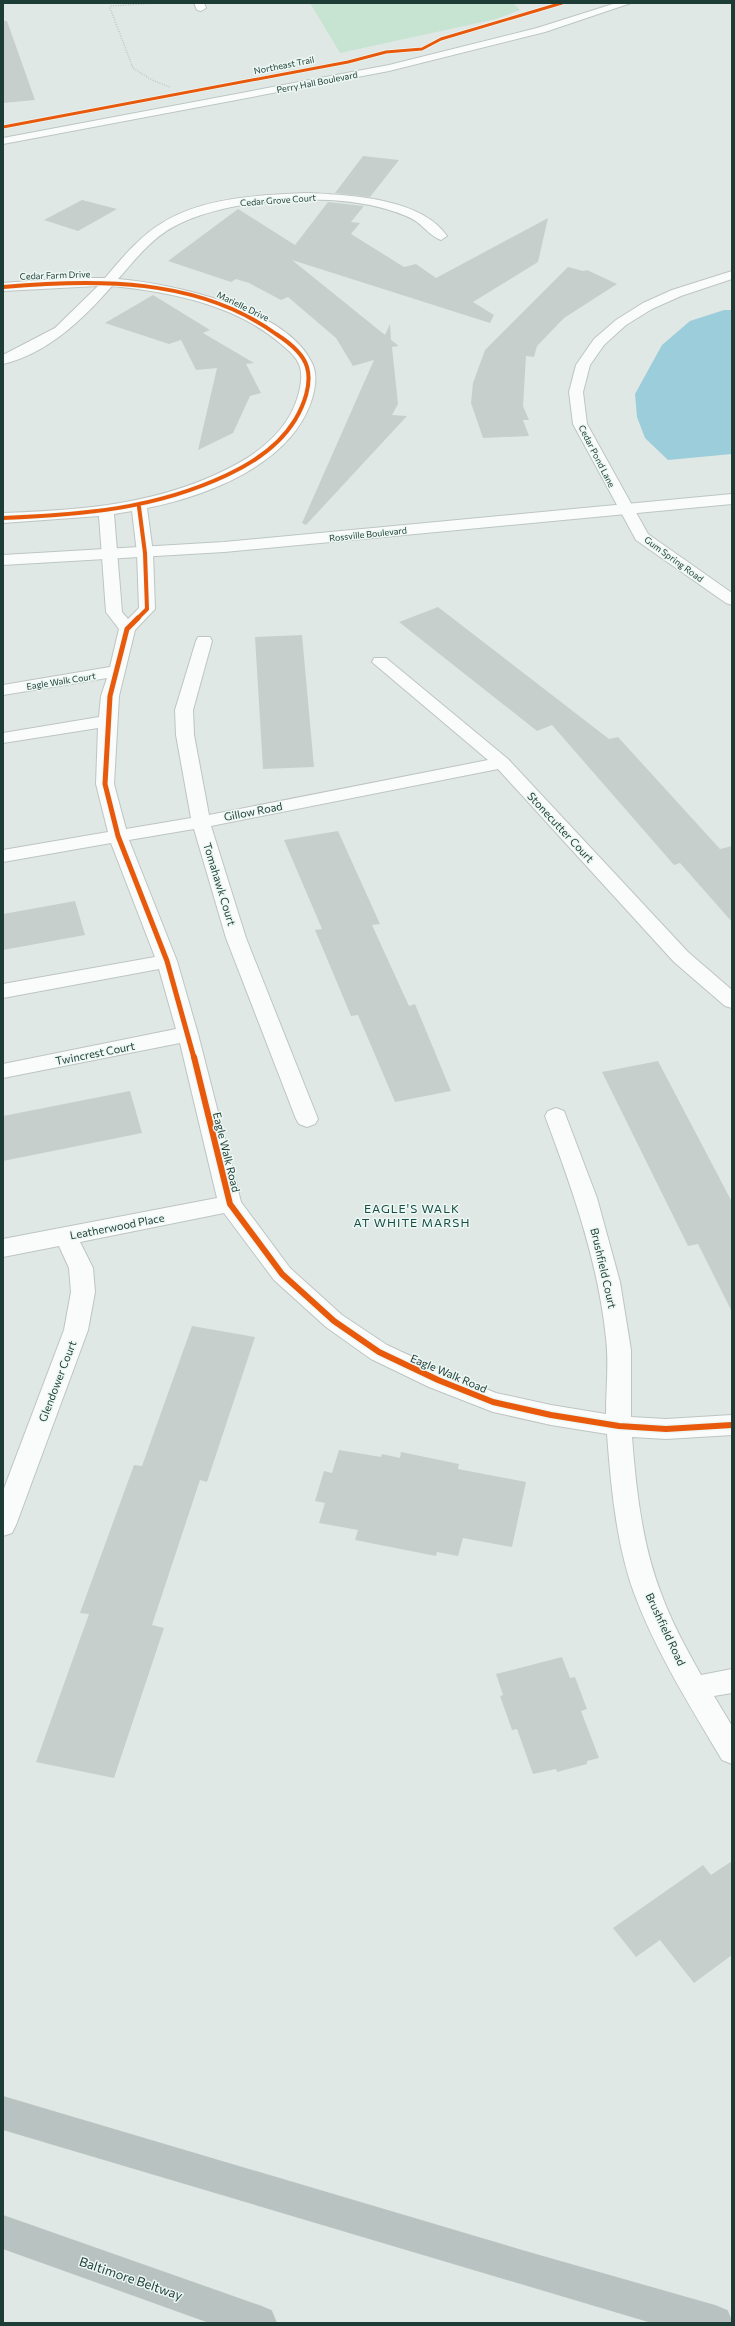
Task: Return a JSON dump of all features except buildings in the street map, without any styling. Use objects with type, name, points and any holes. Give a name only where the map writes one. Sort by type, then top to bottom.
[{"type":"highway","points":[[3,2113],[243,2183],[587,2288],[715,2323]]},
{"type":"highway","name":"Baltimore Beltway","points":[[3,2232],[259,2323]]},
{"type":"street","name":"Perry Hall Boulevard","points":[[3,141],[235,98],[443,56],[541,30],[626,3]]},
{"type":"street","name":"Cedar Grove Court","points":[[109,282],[131,255],[168,224],[204,210],[250,200],[328,197],[358,200],[389,206],[416,216],[433,225],[441,236]]},
{"type":"street","name":"Cedar Pond Lane","points":[[625,509],[588,440],[576,410],[579,379],[585,362],[597,345],[612,329],[630,315],[678,292],[732,275]]},
{"type":"street","name":"Cedar Farm Drive","points":[[3,287],[109,282]]},
{"type":"street","name":"Cedar Farm Drive","points":[[3,360],[58,333],[89,304],[109,282]]},
{"type":"street","name":"Marielle Drive","points":[[3,518],[106,512],[139,507],[192,491],[255,461],[290,430],[306,398],[307,367],[293,348],[272,330],[248,317],[209,300],[109,282]]},
{"type":"street","name":"Rossville Boulevard","points":[[3,560],[109,556],[145,553],[732,499]]},
{"type":"street","points":[[106,512],[114,612],[127,629],[147,609],[145,553],[139,507]]},
{"type":"street","name":"Gum Spring Road","points":[[625,509],[642,537],[732,600]]},
{"type":"street","name":"Eagle Walk Road","points":[[127,629],[118,671],[110,696],[107,721],[105,784],[118,836],[167,961],[188,1034],[230,1204],[254,1239],[282,1274],[334,1321],[379,1352],[438,1380],[493,1402],[551,1415],[619,1426],[666,1428],[732,1425]]},
{"type":"street","name":"Tomahawk Court","points":[[204,642],[184,710],[185,735],[201,822],[236,938],[307,1119]]},
{"type":"street","name":"Stonecutter Court","points":[[380,662],[502,763],[681,957],[732,1001]]},
{"type":"street","name":"Eagle Walk Court","points":[[3,690],[118,671]]},
{"type":"street","points":[[3,738],[107,721]]},
{"type":"street","name":"Gillow Road","points":[[3,856],[201,822],[502,763]]},
{"type":"street","points":[[3,991],[167,961]]},
{"type":"street","name":"Twincrest Court","points":[[3,1071],[188,1034]]},
{"type":"street","name":"Brushfield Court","points":[[556,1116],[588,1202],[608,1277],[618,1340],[619,1426]]},
{"type":"street","name":"Leatherwood Place","points":[[3,1248],[230,1204]]},
{"type":"street","name":"Glendower Court","points":[[3,1525],[76,1330],[83,1292],[81,1268],[66,1235]]},
{"type":"street","name":"Brushfield Road","points":[[619,1426],[626,1502],[640,1570],[659,1618],[695,1688],[732,1751]]},
{"type":"street","points":[[695,1688],[732,1681]]},
{"type":"path","points":[[159,3],[111,6],[110,8],[133,68],[152,80],[173,88]]},
{"type":"green space","points":[[310,3],[513,3],[520,10],[496,19],[340,53]]},
{"type":"water","points":[[724,310],[732,310],[732,454],[668,460],[645,438],[637,417],[635,394],[662,345],[690,321]]},
{"type":"cycle path","name":"Northeast Trail","points":[[3,127],[164,98],[348,62],[386,52],[422,49],[441,39],[562,3]]},
{"type":"cycle path","points":[[3,287],[69,282],[109,282],[154,287],[200,298],[223,305],[264,325],[282,338],[296,351],[303,359],[308,373],[308,386],[303,404],[298,415],[286,433],[261,455],[233,472],[177,496],[121,509],[93,513],[3,518]]},
{"type":"cycle path","points":[[139,507],[145,553],[147,609],[127,629],[118,671],[110,696],[107,721],[105,784],[118,836],[167,961],[188,1034],[230,1204],[254,1239],[282,1274],[334,1321],[379,1352],[438,1380],[493,1402],[551,1415],[619,1426],[666,1429],[732,1425]]},
{"type":"district","name":"EAGLE'S WALK AT WHITE MARSH","points":[[412,1215]]}]
